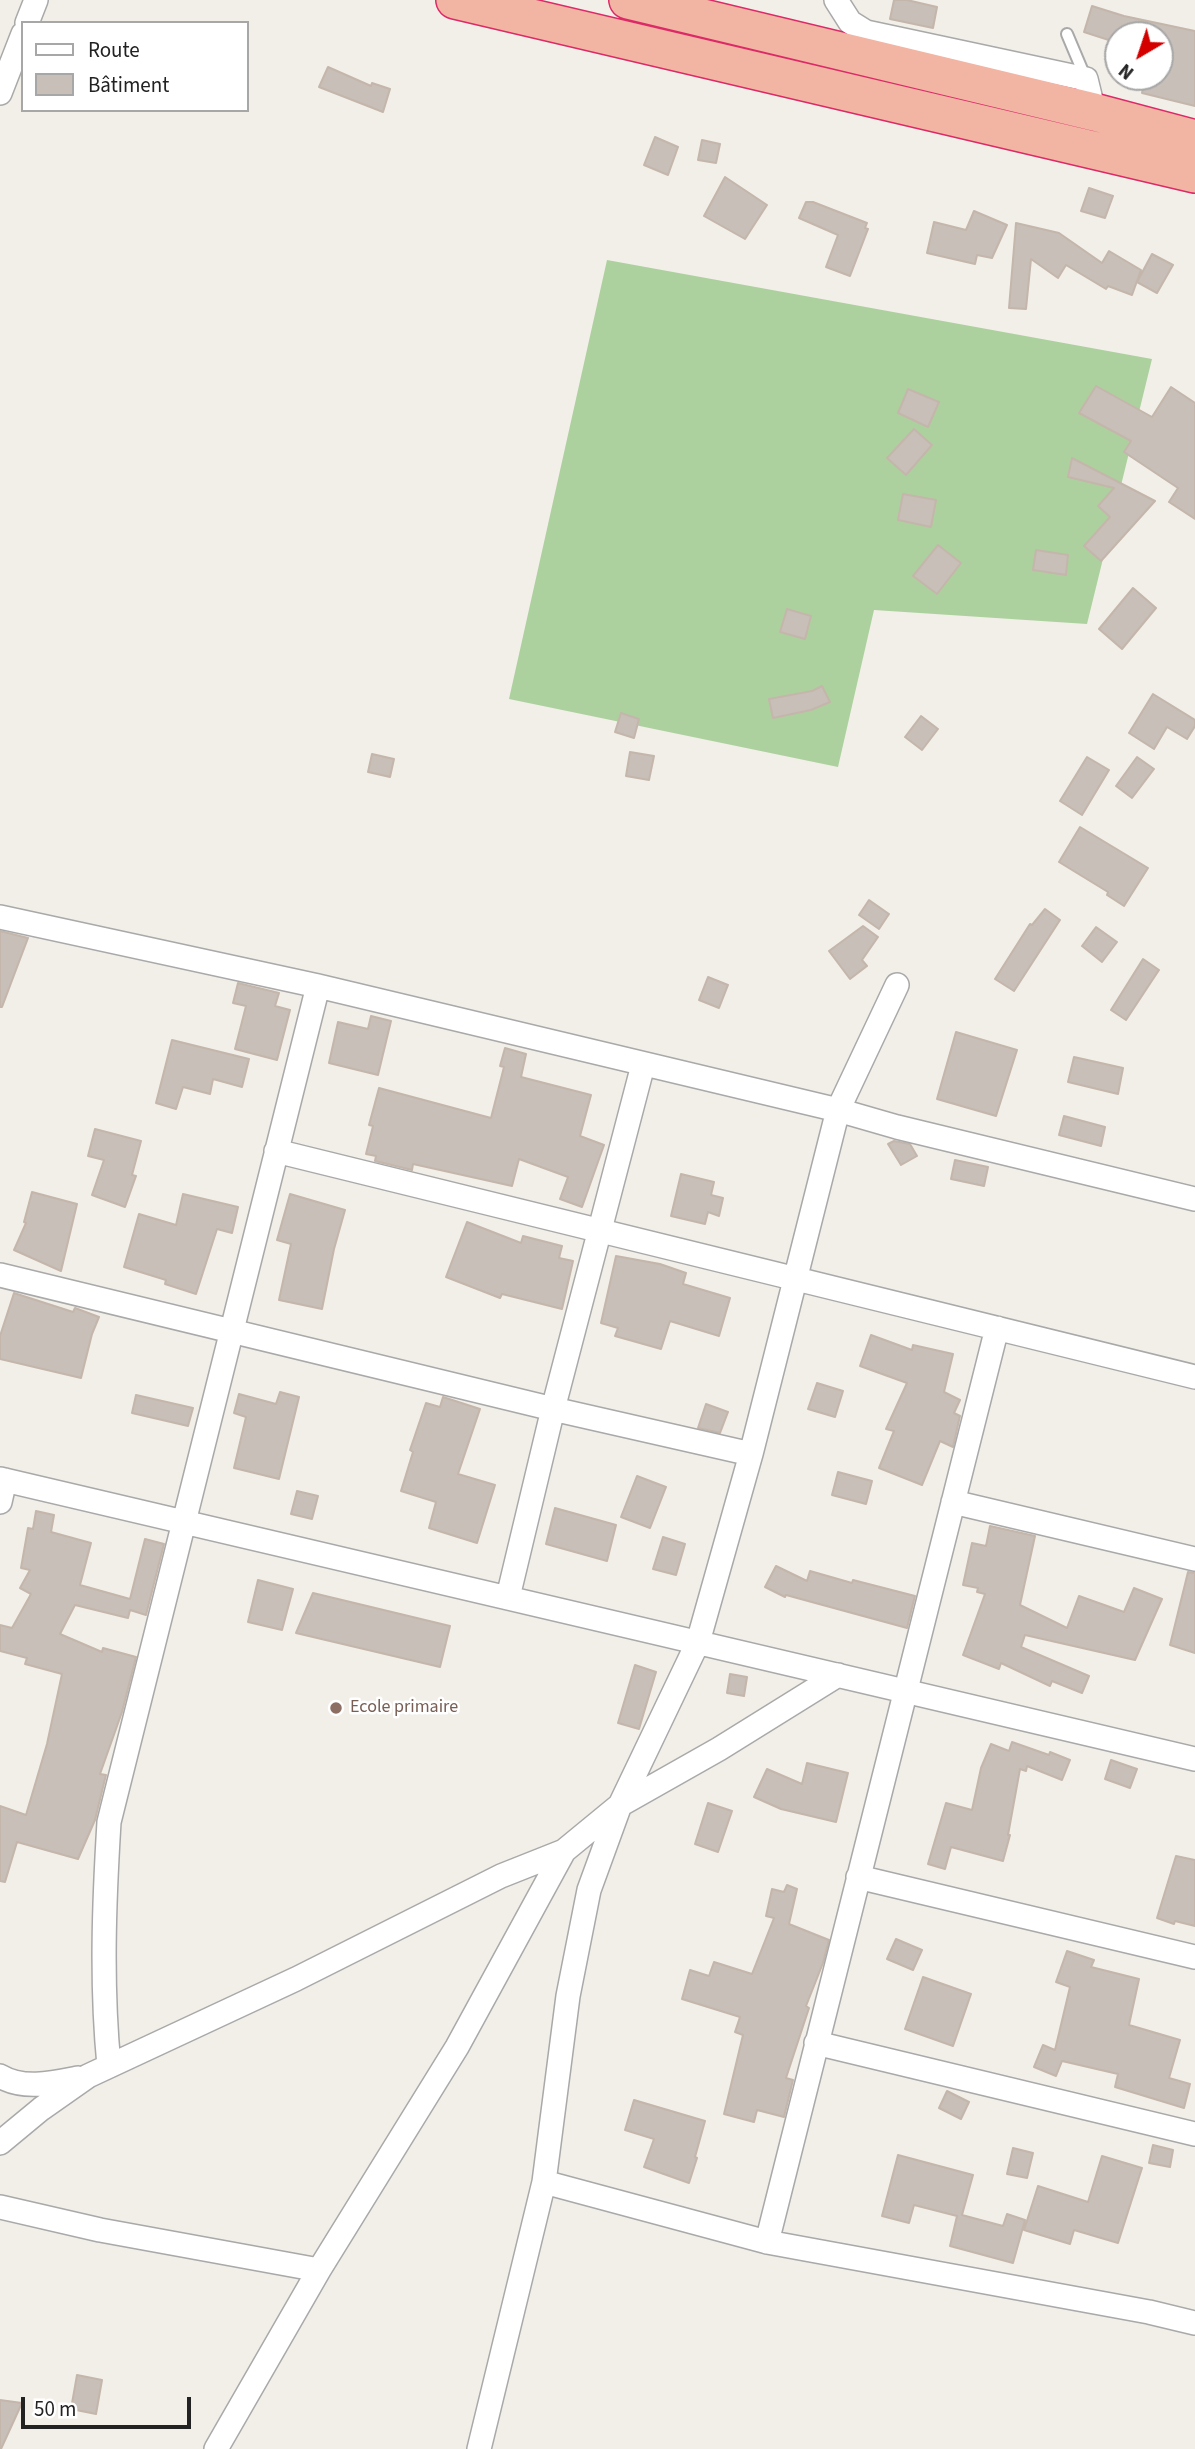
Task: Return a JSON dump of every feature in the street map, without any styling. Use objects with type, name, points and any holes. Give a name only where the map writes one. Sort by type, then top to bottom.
[{"type":"highway","points":[[455,0],[1195,174]]},
{"type":"highway","points":[[628,0],[687,7],[1090,95],[1195,139]]},
{"type":"street","points":[[28,21],[36,0]]},
{"type":"street","points":[[836,0],[850,22],[866,32],[1090,95]]},
{"type":"street","points":[[0,93],[21,39]]},
{"type":"street","points":[[0,917],[318,986],[838,1110],[897,1127],[1195,1199]]},
{"type":"street","points":[[479,2449],[544,2182],[578,1936],[589,1890],[620,1805],[698,1642],[751,1454],[838,1110],[897,985]]},
{"type":"street","points":[[109,2066],[104,2018],[103,1944],[109,1822],[318,986]]},
{"type":"street","points":[[508,1597],[553,1409],[643,1065]]},
{"type":"street","points":[[276,1151],[1195,1377]]},
{"type":"street","points":[[0,1275],[553,1409],[751,1454]]},
{"type":"street","points":[[767,2242],[997,1328]]},
{"type":"street","points":[[2,1487],[185,1522],[1195,1759]]},
{"type":"street","points":[[953,1502],[1195,1559]]},
{"type":"street","points":[[0,2143],[41,2109],[88,2076],[296,1979],[501,1876],[564,1851],[620,1805],[719,1749],[838,1675]]},
{"type":"street","points":[[216,2449],[319,2270],[457,2047],[564,1851]]},
{"type":"street","points":[[858,1877],[1195,1957]]},
{"type":"street","points":[[816,2043],[1195,2134]]},
{"type":"street","points":[[0,2076],[10,2082],[48,2084],[88,2076]]},
{"type":"street","points":[[544,2182],[767,2242],[1149,2312],[1195,2323]]},
{"type":"street","points":[[0,2207],[100,2230],[319,2270]]},
{"type":"lane","points":[[1067,34],[1090,95]]},
{"type":"green space","points":[[607,260],[1152,359],[1087,624],[874,610],[838,767],[509,699]]},
{"type":"building","points":[[894,0],[937,7],[933,28],[890,19]]},
{"type":"building","points":[[1092,6],[1148,21],[1104,21],[1104,38],[1084,32]]},
{"type":"building","points":[[1174,27],[1195,31],[1195,106],[1142,93],[1174,91]]},
{"type":"building","points":[[328,67],[371,86],[372,83],[390,89],[383,112],[319,87]]},
{"type":"building","points":[[655,137],[678,147],[668,175],[644,165]]},
{"type":"building","points":[[702,140],[720,144],[716,163],[698,160]]},
{"type":"building","points":[[725,177],[767,205],[745,239],[704,216]]},
{"type":"building","points":[[1089,188],[1113,196],[1105,218],[1081,211]]},
{"type":"building","points":[[806,202],[813,202],[867,223],[865,228],[868,229],[850,276],[826,267],[838,235],[799,218]]},
{"type":"building","points":[[974,211],[1007,225],[992,258],[977,255],[975,264],[927,253],[934,222],[966,230]]},
{"type":"building","points":[[1016,223],[1059,233],[1102,263],[1109,251],[1141,270],[1132,295],[1108,286],[1106,289],[1066,265],[1058,278],[1031,259],[1026,309],[1009,308]]},
{"type":"building","points":[[1152,254],[1173,265],[1157,293],[1137,282]]},
{"type":"building","points":[[1096,386],[1152,417],[1171,387],[1195,403],[1195,519],[1169,502],[1178,488],[1124,452],[1131,441],[1079,413]]},
{"type":"building","points":[[908,389],[939,402],[928,427],[898,413]]},
{"type":"building","points":[[914,429],[932,445],[906,475],[887,458]]},
{"type":"building","points":[[1072,458],[1155,501],[1101,561],[1084,546],[1110,517],[1098,506],[1114,488],[1068,477]]},
{"type":"building","points":[[903,494],[936,500],[931,527],[898,520]]},
{"type":"building","points":[[938,545],[961,563],[937,594],[913,576]]},
{"type":"building","points":[[1036,550],[1068,555],[1066,575],[1033,570]]},
{"type":"building","points":[[1133,588],[1156,608],[1122,649],[1099,629]]},
{"type":"building","points":[[787,609],[811,616],[805,639],[780,632]]},
{"type":"building","points":[[822,686],[830,702],[811,710],[773,718],[769,699],[812,691]]},
{"type":"building","points":[[1153,694],[1195,720],[1195,726],[1187,739],[1167,727],[1154,749],[1129,733]]},
{"type":"building","points":[[621,713],[639,719],[634,738],[615,732]]},
{"type":"building","points":[[921,716],[938,729],[922,750],[905,737]]},
{"type":"building","points":[[630,752],[654,756],[649,780],[626,776]]},
{"type":"building","points":[[372,754],[394,759],[390,777],[368,772]]},
{"type":"building","points":[[1087,757],[1109,770],[1082,815],[1060,801]]},
{"type":"building","points":[[1137,757],[1154,769],[1132,798],[1116,786]]},
{"type":"building","points":[[1080,827],[1148,868],[1124,906],[1107,895],[1108,892],[1059,862]]},
{"type":"building","points":[[869,900],[889,914],[879,929],[859,915]]},
{"type":"building","points":[[1045,909],[1060,920],[1014,991],[995,979],[1030,924],[1032,925]]},
{"type":"building","points":[[863,926],[878,937],[862,960],[867,966],[850,979],[829,951]]},
{"type":"building","points":[[1096,927],[1117,942],[1102,962],[1082,946]]},
{"type":"building","points":[[0,931],[28,938],[2,1007],[0,1007]]},
{"type":"building","points":[[1143,959],[1159,970],[1126,1020],[1111,1010]]},
{"type":"building","points":[[708,977],[728,985],[719,1008],[699,1000]]},
{"type":"building","points":[[238,983],[279,993],[275,1006],[290,1010],[277,1060],[235,1049],[246,1006],[233,1003]]},
{"type":"building","points":[[371,1016],[391,1021],[378,1075],[329,1063],[338,1022],[368,1029]]},
{"type":"building","points":[[956,1032],[1017,1050],[996,1116],[937,1099]]},
{"type":"building","points":[[172,1040],[249,1059],[242,1087],[213,1079],[210,1094],[183,1087],[176,1109],[156,1103]]},
{"type":"building","points":[[505,1048],[526,1054],[521,1077],[591,1095],[580,1136],[604,1145],[582,1207],[560,1199],[568,1177],[519,1159],[512,1186],[413,1164],[412,1170],[375,1161],[376,1156],[366,1154],[373,1126],[369,1125],[379,1088],[491,1118],[504,1067],[500,1066]]},
{"type":"building","points":[[1074,1057],[1123,1068],[1118,1094],[1068,1082]]},
{"type":"building","points":[[1064,1116],[1105,1127],[1101,1146],[1059,1135]]},
{"type":"building","points":[[95,1129],[141,1141],[132,1175],[136,1176],[125,1207],[92,1195],[104,1160],[88,1156]]},
{"type":"building","points":[[894,1141],[910,1144],[917,1156],[901,1165],[888,1144]]},
{"type":"building","points":[[955,1160],[988,1167],[984,1186],[951,1179]]},
{"type":"building","points":[[681,1174],[714,1182],[711,1195],[723,1198],[719,1216],[708,1212],[705,1224],[671,1216]]},
{"type":"building","points":[[32,1192],[77,1204],[61,1271],[14,1250],[26,1223],[24,1222]]},
{"type":"building","points":[[183,1194],[238,1207],[232,1233],[217,1229],[196,1294],[165,1284],[166,1280],[124,1267],[139,1214],[176,1225]]},
{"type":"building","points":[[290,1194],[345,1210],[322,1309],[279,1300],[291,1244],[277,1240]]},
{"type":"building","points":[[467,1222],[521,1243],[523,1236],[562,1246],[559,1258],[573,1261],[562,1309],[502,1294],[500,1298],[446,1277]]},
{"type":"building","points":[[616,1256],[660,1264],[686,1273],[683,1284],[730,1298],[719,1336],[670,1321],[661,1349],[615,1336],[618,1328],[601,1323]]},
{"type":"building","points":[[14,1293],[73,1312],[75,1308],[99,1317],[81,1378],[0,1359],[0,1336]]},
{"type":"building","points":[[871,1335],[912,1350],[913,1345],[953,1354],[944,1392],[960,1400],[954,1413],[960,1416],[953,1447],[940,1441],[922,1485],[879,1468],[894,1431],[886,1429],[907,1383],[860,1366]]},
{"type":"building","points":[[817,1383],[843,1391],[835,1417],[808,1409]]},
{"type":"building","points":[[280,1392],[299,1397],[279,1479],[234,1468],[246,1417],[234,1413],[239,1394],[276,1404]]},
{"type":"building","points":[[136,1395],[193,1408],[188,1426],[132,1413]]},
{"type":"building","points":[[443,1397],[480,1409],[458,1474],[495,1485],[477,1543],[429,1528],[436,1502],[401,1491],[413,1452],[410,1450],[426,1403],[440,1407]]},
{"type":"building","points":[[706,1404],[728,1412],[720,1433],[698,1428]]},
{"type":"building","points":[[838,1472],[872,1481],[866,1504],[832,1495]]},
{"type":"building","points":[[637,1476],[666,1487],[650,1528],[621,1517]]},
{"type":"building","points":[[297,1491],[318,1496],[312,1519],[291,1514]]},
{"type":"building","points":[[555,1508],[616,1525],[607,1561],[546,1544]]},
{"type":"building","points":[[36,1511],[54,1515],[51,1532],[91,1543],[80,1585],[130,1599],[145,1539],[164,1544],[146,1615],[130,1610],[128,1618],[75,1605],[60,1634],[102,1652],[103,1648],[136,1657],[122,1712],[100,1774],[106,1775],[95,1820],[78,1859],[17,1842],[5,1882],[0,1881],[0,1806],[26,1815],[47,1744],[62,1674],[25,1664],[27,1658],[0,1651],[0,1625],[12,1628],[31,1594],[20,1588],[30,1570],[21,1568],[28,1528],[33,1529]]},
{"type":"building","points":[[990,1526],[1035,1536],[1020,1605],[1067,1628],[1079,1596],[1124,1612],[1134,1588],[1162,1599],[1135,1660],[1025,1635],[1021,1647],[1089,1676],[1082,1693],[1052,1681],[1050,1686],[1001,1663],[999,1669],[963,1655],[985,1594],[977,1592],[978,1588],[963,1585],[972,1543],[986,1546]]},
{"type":"building","points":[[663,1537],[685,1544],[676,1575],[653,1569]]},
{"type":"building","points":[[776,1566],[807,1581],[810,1571],[915,1596],[907,1628],[786,1595],[785,1597],[765,1587]]},
{"type":"building","points":[[1188,1572],[1195,1573],[1195,1653],[1170,1645]]},
{"type":"building","points":[[258,1580],[293,1589],[282,1630],[248,1622]]},
{"type":"building","points":[[313,1593],[450,1626],[440,1667],[296,1633]]},
{"type":"building","points":[[635,1665],[656,1672],[639,1729],[618,1723]]},
{"type":"building","points":[[730,1674],[747,1677],[744,1696],[727,1693]]},
{"type":"building","points":[[1012,1742],[1070,1760],[1062,1780],[1027,1766],[1026,1771],[1020,1769],[1010,1835],[1003,1861],[951,1847],[945,1869],[928,1864],[946,1803],[972,1810],[981,1768],[991,1744],[1009,1751]]},
{"type":"building","points":[[1111,1760],[1137,1769],[1130,1788],[1105,1779]]},
{"type":"building","points":[[807,1763],[848,1773],[836,1822],[781,1809],[754,1797],[767,1769],[802,1784]]},
{"type":"building","points":[[708,1803],[732,1811],[718,1852],[695,1844]]},
{"type":"building","points":[[1176,1856],[1195,1860],[1195,1926],[1175,1921],[1174,1924],[1157,1918]]},
{"type":"building","points":[[787,1885],[797,1889],[789,1924],[829,1940],[806,2006],[809,2008],[786,2078],[793,2080],[784,2117],[757,2110],[754,2122],[724,2114],[743,2035],[735,2032],[740,2017],[682,1999],[690,1970],[709,1976],[714,1962],[752,1974],[774,1918],[766,1916],[772,1889],[784,1892]]},
{"type":"building","points":[[896,1939],[922,1950],[913,1970],[887,1959]]},
{"type":"building","points":[[1067,1951],[1094,1960],[1091,1967],[1139,1979],[1129,2025],[1180,2040],[1169,2078],[1190,2084],[1184,2108],[1115,2087],[1118,2074],[1062,2061],[1056,2076],[1034,2067],[1043,2045],[1055,2050],[1070,1987],[1056,1982]]},
{"type":"building","points":[[923,1977],[971,1994],[953,2046],[905,2029]]},
{"type":"building","points":[[947,2091],[969,2102],[961,2119],[939,2108]]},
{"type":"building","points":[[634,2100],[705,2121],[689,2183],[644,2167],[654,2139],[625,2130]]},
{"type":"building","points":[[1153,2145],[1173,2150],[1170,2167],[1149,2163]]},
{"type":"building","points":[[1013,2148],[1033,2153],[1027,2178],[1007,2174]]},
{"type":"building","points":[[898,2155],[973,2175],[962,2215],[1003,2226],[1007,2214],[1025,2220],[1013,2263],[950,2246],[957,2216],[914,2205],[909,2223],[882,2216]]},
{"type":"building","points":[[1102,2156],[1142,2168],[1118,2243],[1074,2230],[1070,2244],[1024,2230],[1038,2186],[1088,2202]]},
{"type":"building","points":[[77,2375],[102,2380],[96,2414],[71,2409]]},
{"type":"building","points":[[0,2400],[22,2403],[1,2449],[0,2449]]},
{"type":"place","name":"Ecole primaire","points":[[336,1708]]}]
